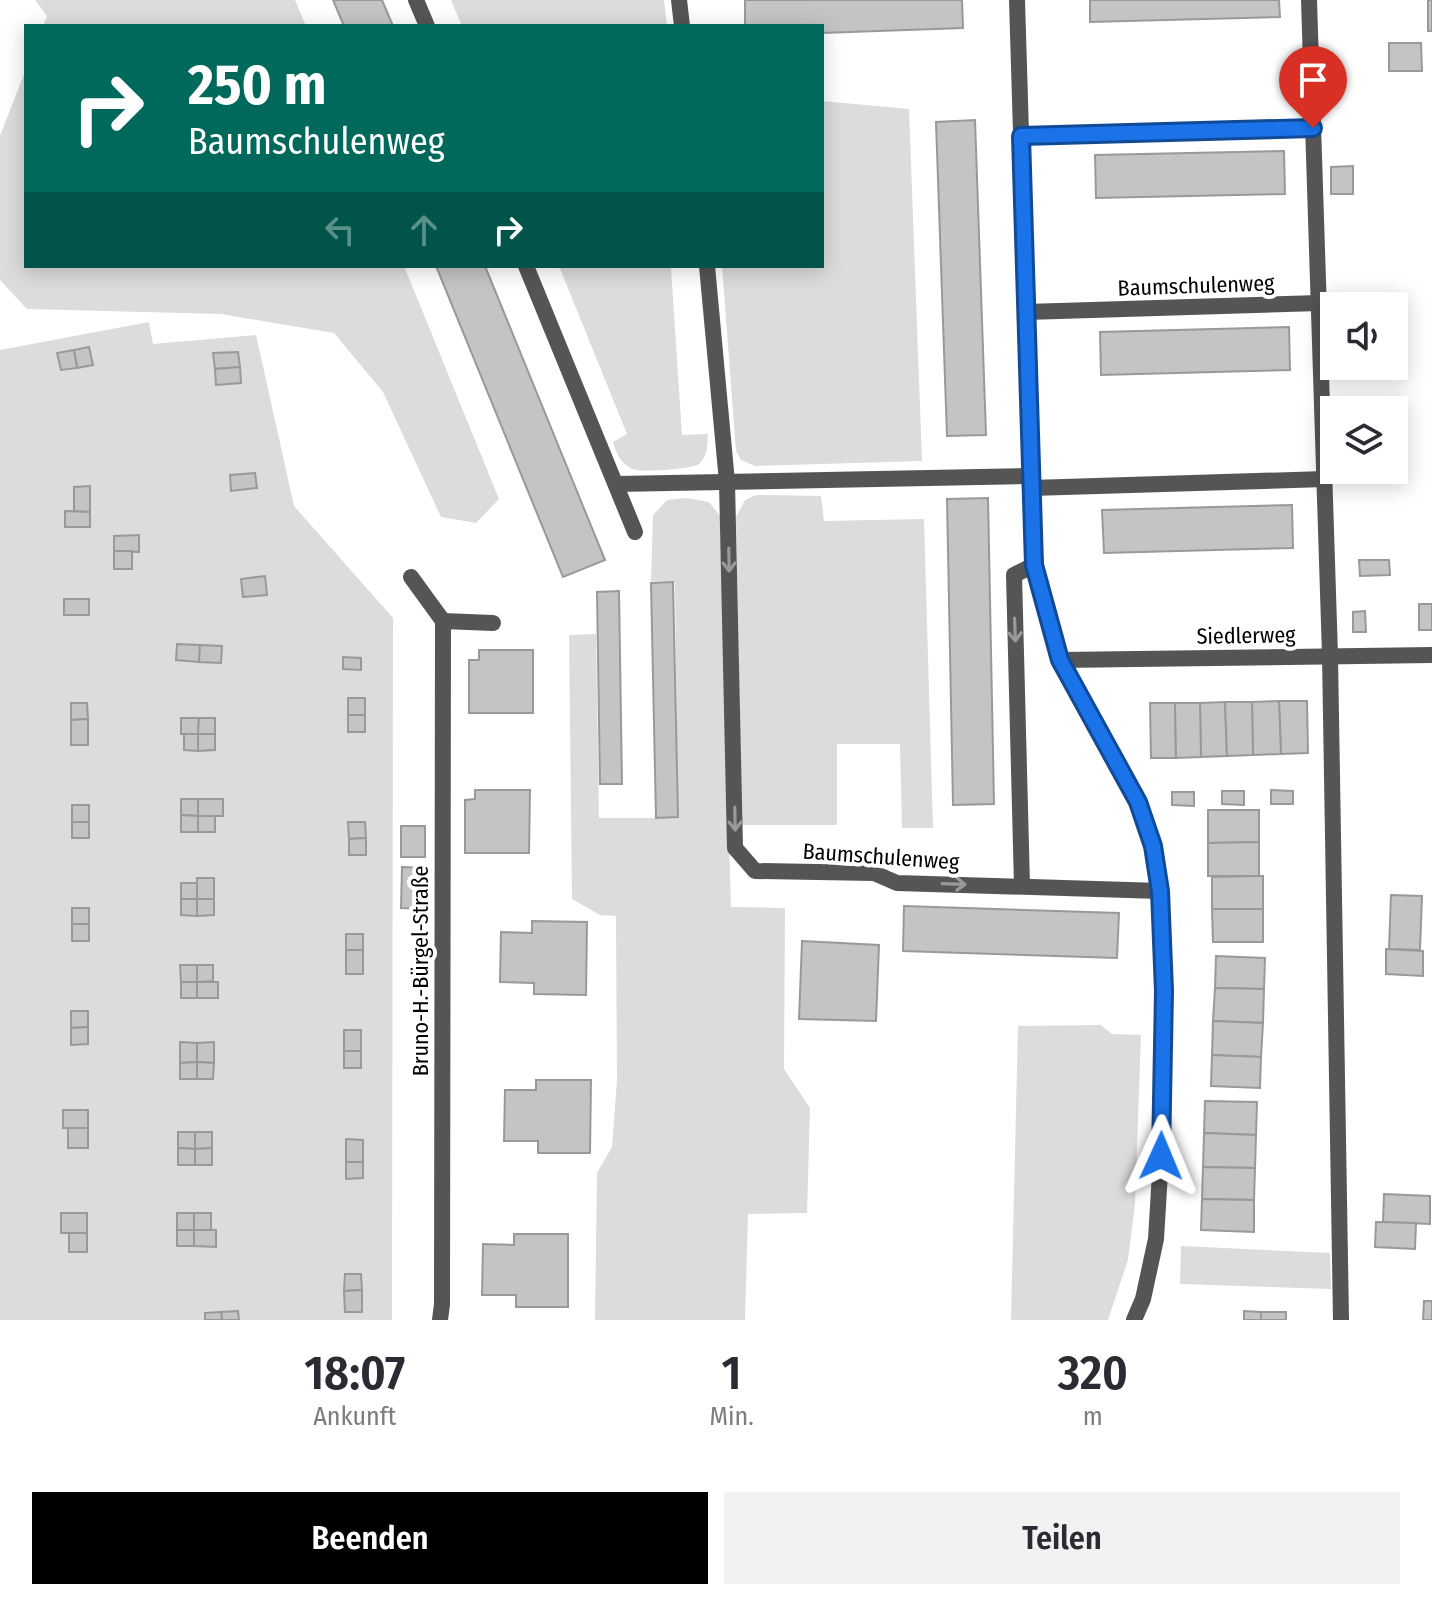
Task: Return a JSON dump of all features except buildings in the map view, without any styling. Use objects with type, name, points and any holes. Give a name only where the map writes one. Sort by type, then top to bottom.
[{"type":"street","points":[[416,0],[426,24]]},
{"type":"street","points":[[679,0],[682,24]]},
{"type":"street","points":[[1017,0],[1034,565],[1060,660],[1138,802],[1153,846],[1160,891],[1164,991],[1156,1239],[1143,1299],[1134,1320]]},
{"type":"street","points":[[1309,0],[1322,396]]},
{"type":"street","points":[[1021,136],[1313,128]]},
{"type":"street","points":[[527,268],[635,532]]},
{"type":"street","name":"Baumschulenweg","points":[[707,268],[727,482],[735,848],[755,871],[874,873],[897,883],[1160,891]]},
{"type":"street","name":"Baumschulenweg","points":[[1026,312],[1319,303]]},
{"type":"street","points":[[616,484],[1320,479]]},
{"type":"street","points":[[1325,484],[1341,1320]]},
{"type":"street","points":[[1022,886],[1014,575],[1034,565]]},
{"type":"street","points":[[411,577],[443,621],[493,623]]},
{"type":"street","name":"Bruno-H.-Bürgel-Straße","points":[[440,1320],[443,621]]},
{"type":"street","name":"Siedlerweg","points":[[1060,660],[1432,655]]},
{"type":"shaded area","points":[[35,0],[295,0],[305,24],[44,24],[47,16]]},
{"type":"shaded area","points":[[451,0],[664,0],[667,24],[461,24]]},
{"type":"shaded area","points":[[24,74],[24,268],[405,268],[499,499],[476,523],[441,517],[383,392],[334,333],[221,314],[27,309],[0,280],[0,136]]},
{"type":"shaded area","points":[[824,101],[909,109],[922,461],[755,466],[741,460],[736,451],[722,268],[824,268]]},
{"type":"shaded area","points":[[560,268],[671,268],[682,435],[708,434],[706,454],[695,466],[641,471],[627,466],[616,451],[613,442],[627,434]]},
{"type":"shaded area","points":[[149,322],[153,344],[256,335],[294,506],[393,618],[392,1320],[0,1320],[0,350]]},
{"type":"shaded area","points":[[756,495],[821,496],[824,521],[924,519],[933,828],[902,828],[900,744],[837,744],[837,825],[742,825],[736,517],[745,500]]},
{"type":"shaded area","points":[[686,498],[709,502],[720,516],[731,907],[785,908],[784,1069],[810,1108],[807,1213],[748,1214],[745,1320],[595,1320],[597,1173],[612,1147],[617,1080],[616,916],[600,915],[572,899],[569,635],[596,634],[599,818],[678,818],[675,582],[651,581],[653,515],[667,500]]},
{"type":"shaded area","points":[[1101,1025],[1112,1034],[1141,1035],[1135,1204],[1128,1260],[1108,1320],[1011,1320],[1018,1026]]},
{"type":"shaded area","points":[[1181,1246],[1330,1253],[1331,1289],[1180,1284]]},
{"type":"route","points":[[1161,1156],[1164,991],[1160,891],[1153,846],[1138,802],[1060,660],[1034,565],[1021,136],[1313,128]]}]
